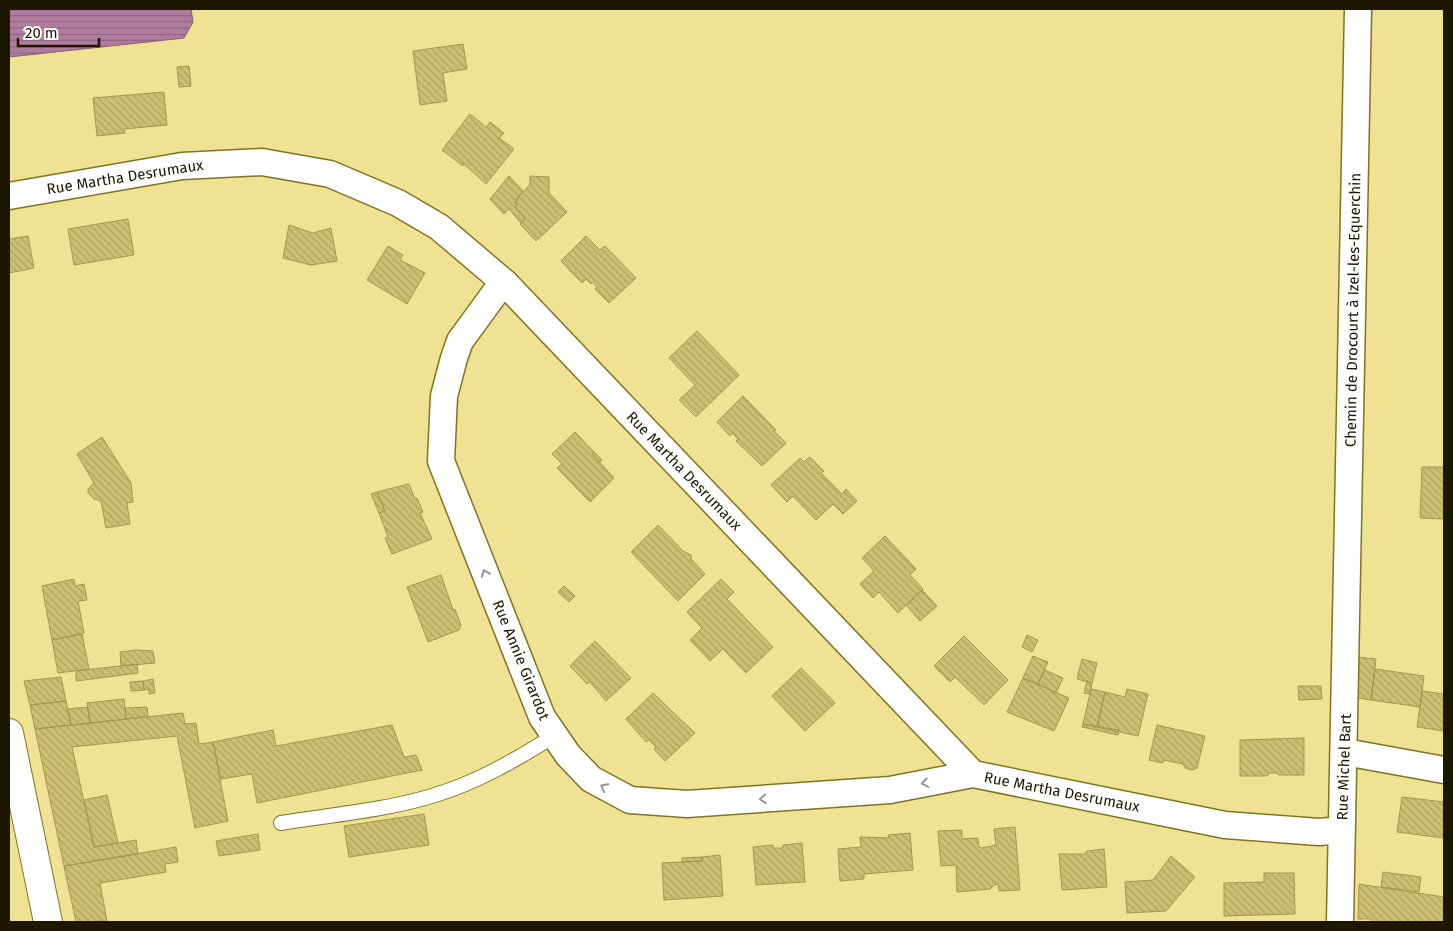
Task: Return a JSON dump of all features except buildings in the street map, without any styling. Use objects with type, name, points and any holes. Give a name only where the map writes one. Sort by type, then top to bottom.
[{"type":"street","name":"Chemin de Drocourt à Izel-les-Equerchin","points":[[1347,612],[1358,9]]},
{"type":"street","name":"Rue Martha Desrumaux","points":[[9,196],[182,166],[262,162],[330,174],[398,203],[439,227],[505,283],[973,774],[1225,825],[1319,832],[1342,830]]},
{"type":"street","name":"Rue Annie Girardot","points":[[505,283],[495,293],[460,341],[444,396],[441,461],[542,717],[568,755],[591,779],[630,800],[687,804],[880,790],[973,774]]},
{"type":"street","name":"Rue Michel Bart","points":[[1340,922],[1347,612]]},
{"type":"street","points":[[9,733],[48,922]]},
{"type":"street","points":[[1345,752],[1444,770]]},
{"type":"lane","points":[[281,823],[434,796],[466,784],[522,756],[554,736]]},
{"type":"shaded area","points":[[9,9],[191,9],[193,22],[184,38],[9,57]]}]
